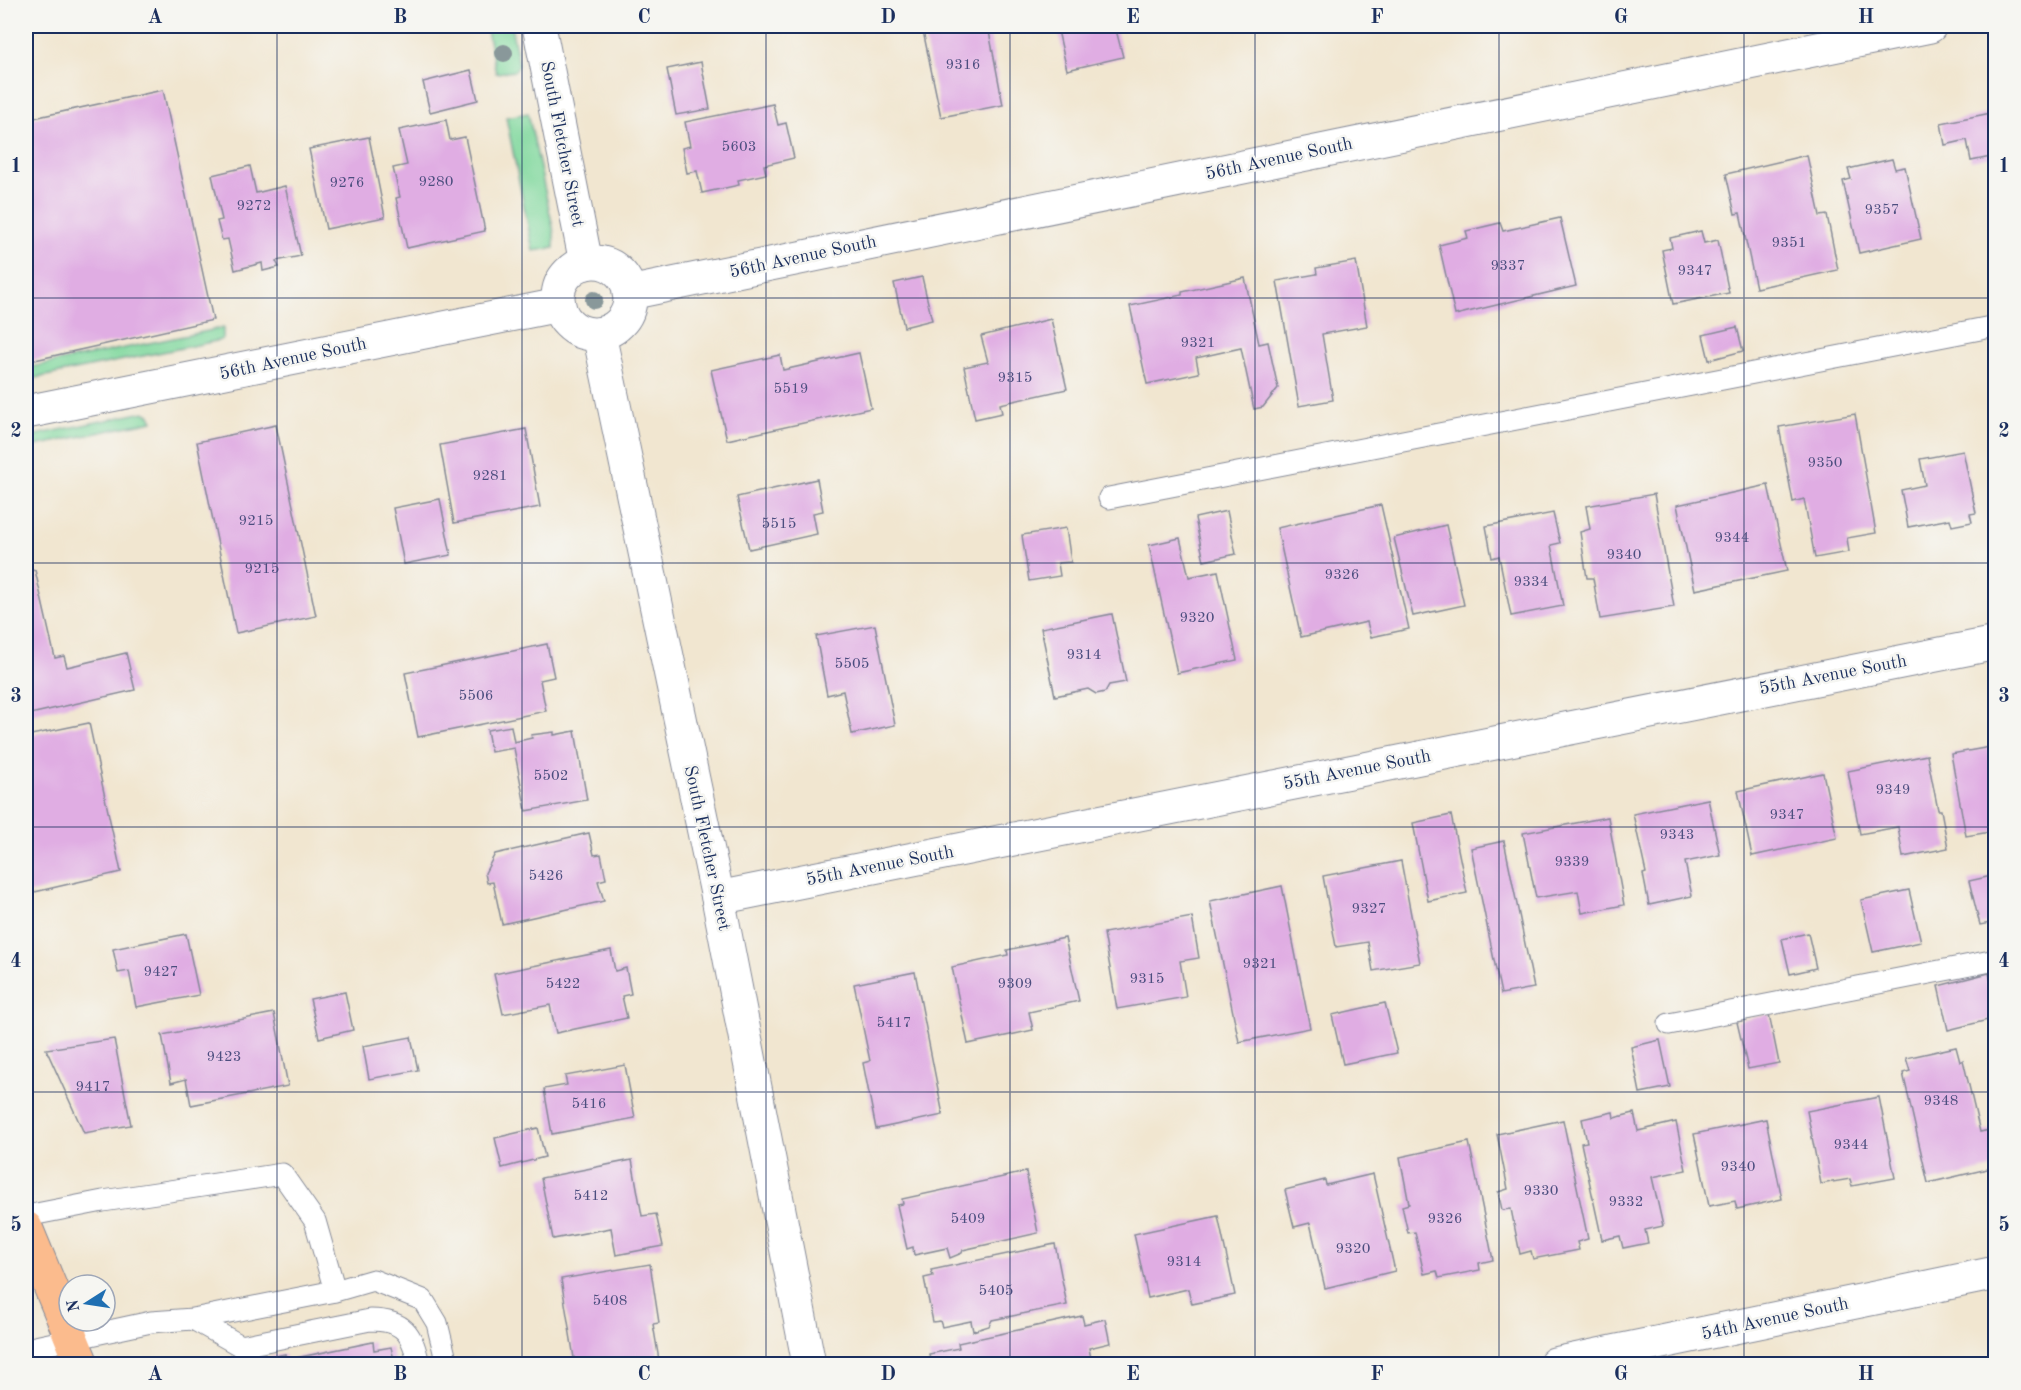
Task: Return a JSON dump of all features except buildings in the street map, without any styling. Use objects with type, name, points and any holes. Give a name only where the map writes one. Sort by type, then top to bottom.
[{"type":"main road","points":[[26,1228],[77,1351]]},
{"type":"street","name":"South Fletcher Street","points":[[539,26],[586,263]]},
{"type":"street","name":"56th Avenue South","points":[[629,293],[1930,26]]},
{"type":"street","points":[[586,263],[604,263],[614,268],[623,277],[629,293],[627,312],[621,322],[611,330],[600,334],[586,334],[576,329],[567,321],[559,305],[559,289],[564,279],[571,270],[586,263]]},
{"type":"street","name":"56th Avenue South","points":[[26,412],[559,305]]},
{"type":"street","name":"South Fletcher Street","points":[[600,334],[718,898],[809,1365]]},
{"type":"street","name":"55th Avenue South","points":[[718,898],[1995,643]]},
{"type":"street","name":"54th Avenue South","points":[[1555,1365],[1995,1273]]},
{"type":"lane","points":[[1109,498],[1995,326]]},
{"type":"lane","points":[[1669,1024],[1995,960]]},
{"type":"lane","points":[[26,1216],[103,1201],[282,1174],[315,1221],[335,1291]]},
{"type":"lane","points":[[26,1349],[77,1351],[151,1322],[193,1319],[335,1291],[373,1280],[423,1300],[438,1323],[447,1365]]},
{"type":"lane","points":[[193,1319],[241,1346],[370,1320],[387,1320],[405,1329],[414,1341],[419,1365]]},
{"type":"green space","points":[[486,26],[511,26],[519,65],[515,71],[496,73]]},
{"type":"green space","points":[[528,113],[554,232],[554,248],[533,251],[506,117]]},
{"type":"green space","points":[[223,328],[221,340],[26,380],[26,368]]},
{"type":"green space","points":[[144,412],[150,415],[153,421],[26,448],[26,437]]}]
